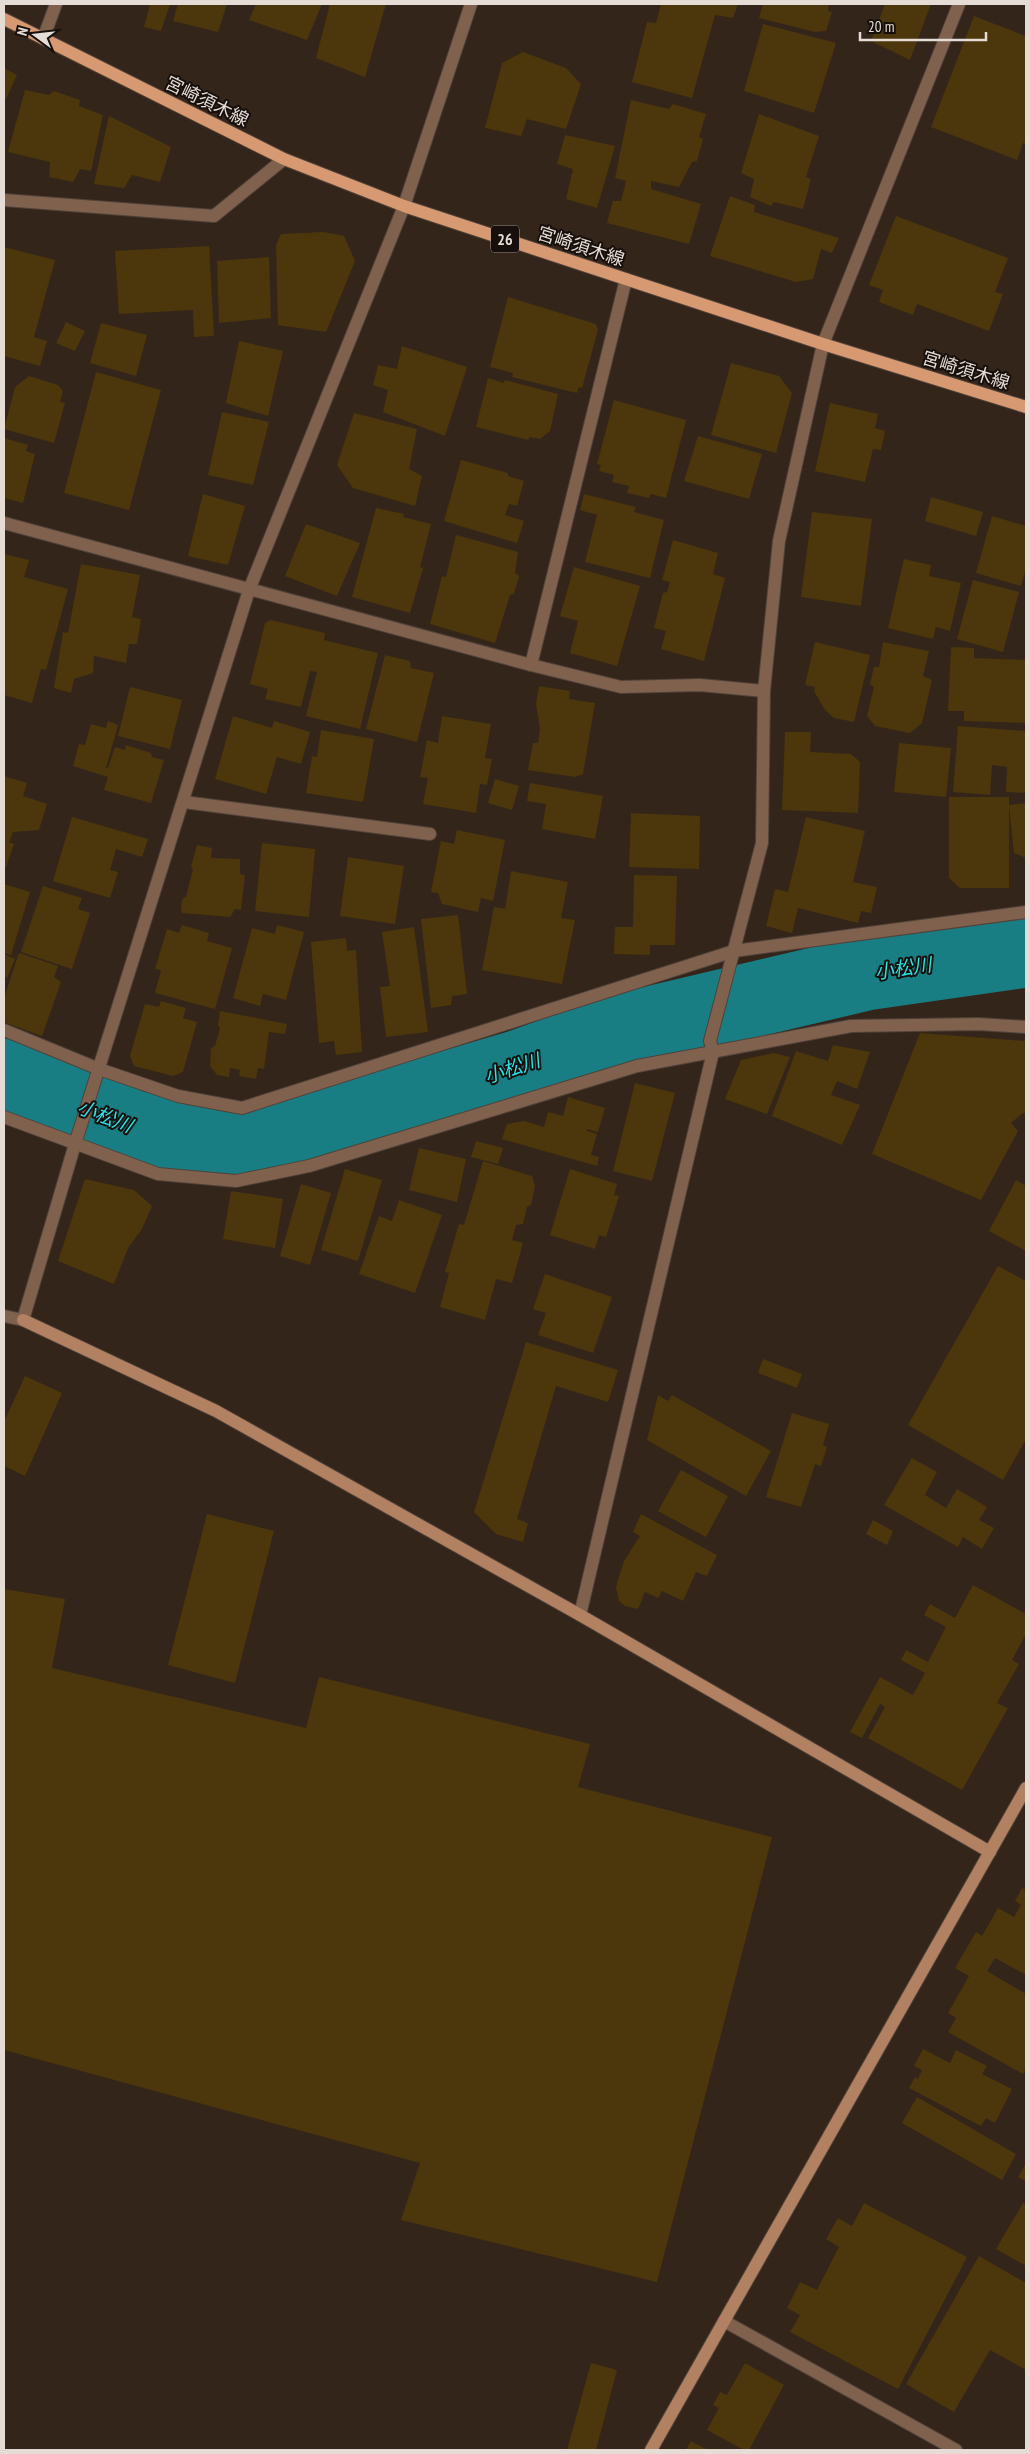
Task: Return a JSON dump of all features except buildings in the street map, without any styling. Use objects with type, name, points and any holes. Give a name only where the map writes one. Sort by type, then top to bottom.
[{"type":"main road","name":"宮崎須木線","points":[[4,19],[284,159],[404,206],[824,344],[1026,407]]},
{"type":"street","points":[[43,39],[56,4]]},
{"type":"street","points":[[23,1320],[75,1144],[184,802],[249,590],[404,206],[472,4]]},
{"type":"street","points":[[580,1615],[734,951],[762,844],[764,691],[779,541],[824,344],[959,4]]},
{"type":"street","points":[[4,200],[214,216],[284,159]]},
{"type":"street","points":[[531,665],[626,279]]},
{"type":"street","points":[[4,523],[531,665],[621,687],[700,685],[764,691]]},
{"type":"street","points":[[184,802],[430,834]]},
{"type":"street","points":[[4,1030],[99,1069],[178,1096],[242,1108],[734,951],[1026,912]]},
{"type":"street","points":[[4,1117],[158,1174],[236,1181],[309,1166],[637,1066],[712,1047],[851,1026],[978,1024],[1026,1026]]},
{"type":"street","points":[[4,1316],[23,1320],[216,1411],[580,1615],[990,1852]]},
{"type":"street","points":[[651,2450],[1026,1788]]},
{"type":"street","points":[[724,2321],[956,2450]]},
{"type":"waterway","name":"小松川","points":[[4,1076],[134,1128],[200,1142],[254,1139],[334,1122],[517,1068],[620,1031],[866,973],[1026,950]]}]
